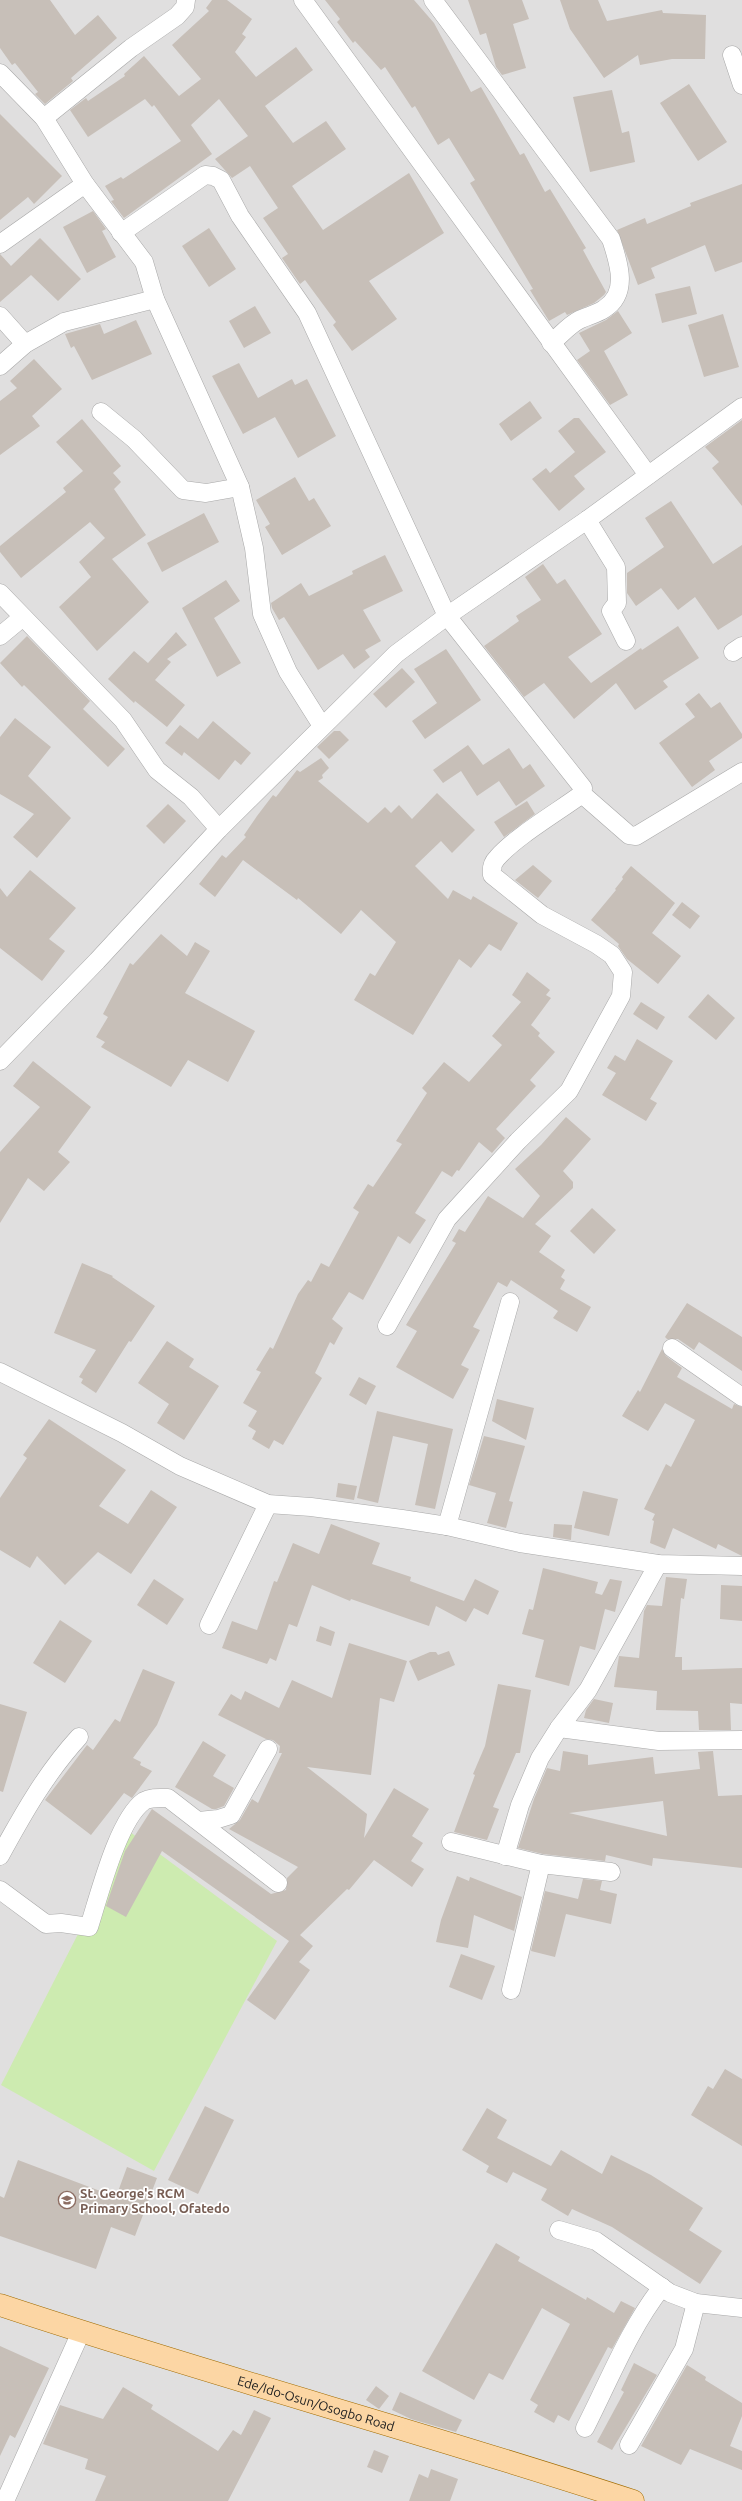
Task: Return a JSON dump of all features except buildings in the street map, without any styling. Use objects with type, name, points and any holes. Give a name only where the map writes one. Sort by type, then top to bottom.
[{"type":"main road","name":"Ede/Ido-Osun/Osogbo Road","points":[[0,2305],[245,2383],[416,2432],[631,2501]]},
{"type":"street","points":[[44,118],[131,48],[177,16],[184,7],[186,0]]},
{"type":"street","points":[[303,0],[648,475]]},
{"type":"street","points":[[433,0],[611,239],[618,260],[621,282],[616,296],[605,308],[578,320],[551,343]]},
{"type":"street","points":[[732,55],[742,85]]},
{"type":"street","points":[[0,73],[44,118],[85,184],[144,262],[155,299],[240,487],[254,548],[262,614],[288,672],[322,726]]},
{"type":"street","points":[[121,233],[205,175],[213,176],[221,180],[240,216],[307,313],[447,616],[583,788],[582,794],[496,858],[491,868],[492,875],[542,915],[596,944],[612,955],[623,972],[621,996],[569,1091],[508,1152],[448,1219],[387,1326]]},
{"type":"street","points":[[0,244],[85,184]]},
{"type":"street","points":[[0,366],[25,344],[64,322],[155,299]]},
{"type":"street","points":[[0,316],[25,344]]},
{"type":"street","points":[[0,1061],[97,961],[219,829],[396,654],[447,616],[587,520],[742,407]]},
{"type":"street","points":[[101,412],[134,439],[183,490],[206,492],[240,487]]},
{"type":"street","points":[[587,520],[616,567],[617,603],[611,611],[626,641]]},
{"type":"street","points":[[0,593],[123,720],[157,770],[191,796],[219,829]]},
{"type":"street","points":[[0,636],[23,616]]},
{"type":"street","points":[[582,794],[630,835],[636,836],[742,772]]},
{"type":"street","points":[[447,1526],[510,1302]]},
{"type":"street","points":[[672,1348],[742,1397]]},
{"type":"street","points":[[0,1372],[122,1433],[180,1466],[268,1504],[319,1508],[447,1526],[520,1544],[658,1564],[742,1566]]},
{"type":"street","points":[[208,1625],[268,1504]]},
{"type":"street","points":[[505,1856],[526,1792],[540,1758],[559,1728],[588,1690],[658,1564]]},
{"type":"street","points":[[559,1728],[659,1741],[742,1740]]},
{"type":"street","points":[[0,1856],[39,1787],[59,1759],[79,1737]]},
{"type":"street","points":[[199,1821],[218,1819],[231,1815],[268,1749]]},
{"type":"street","points":[[0,1890],[46,1924],[61,1923],[89,1926],[120,1835],[144,1801],[155,1798],[168,1798],[278,1883]]},
{"type":"street","points":[[451,1842],[540,1864],[611,1872]]},
{"type":"street","points":[[511,1990],[540,1864]]},
{"type":"street","points":[[559,2230],[596,2241],[670,2293],[696,2302],[742,2308]]},
{"type":"street","points":[[585,2428],[647,2306],[662,2287]]},
{"type":"street","points":[[629,2445],[684,2349],[696,2302]]},
{"type":"street","points":[[5,2501],[81,2332]]},
{"type":"shaded area","points":[[0,0],[742,0],[742,2501],[0,2501]]},
{"type":"green space","points":[[130,1832],[277,1941],[154,2171],[1,2085]]},
{"type":"place","name":"St. George's RCM Primary School, Ofatedo","points":[[67,2200]]}]
